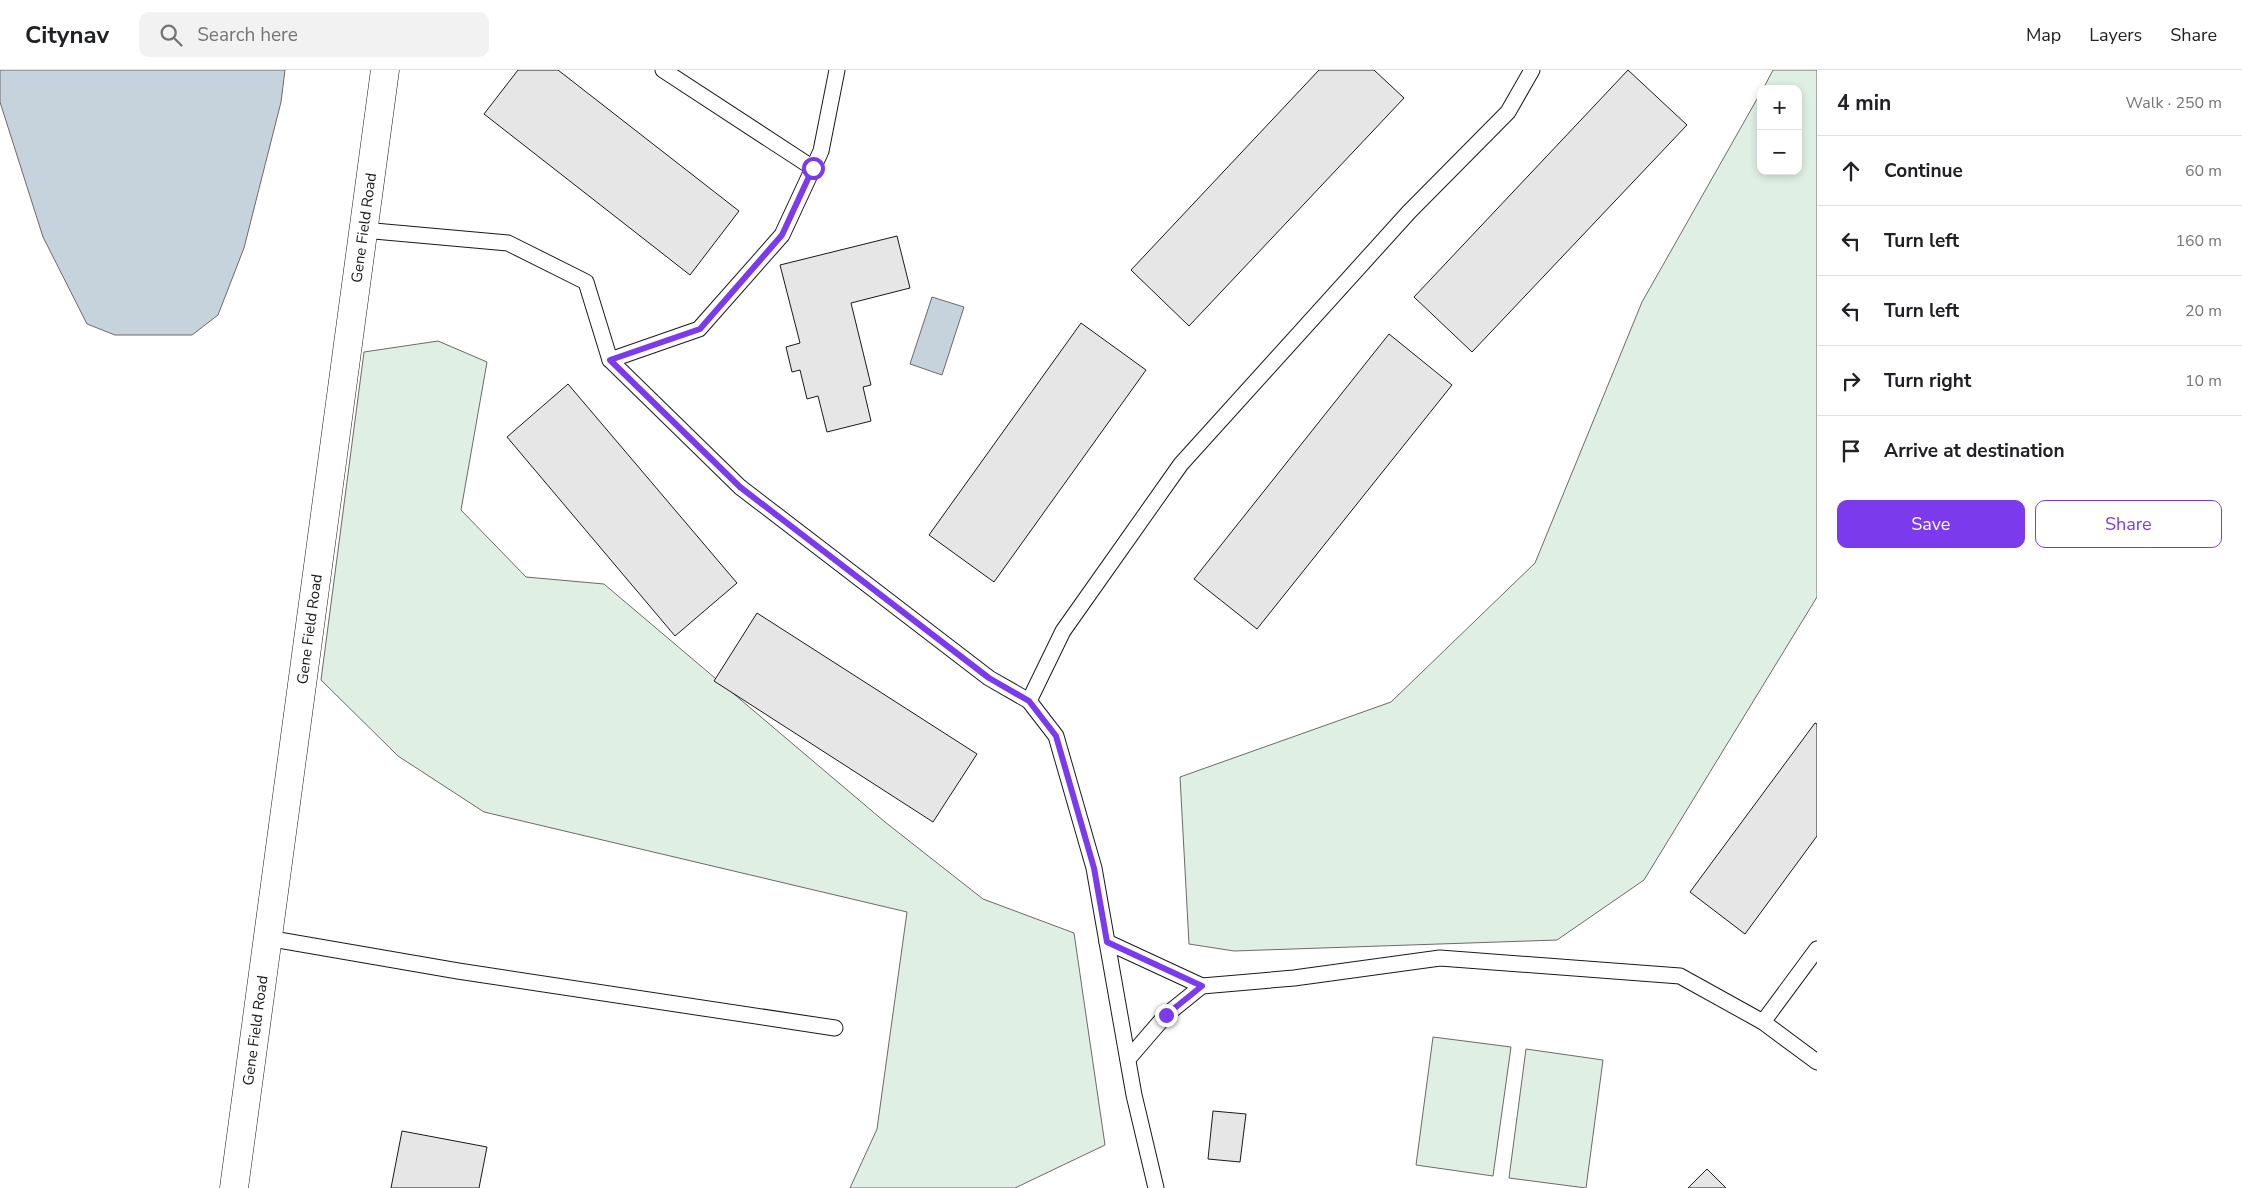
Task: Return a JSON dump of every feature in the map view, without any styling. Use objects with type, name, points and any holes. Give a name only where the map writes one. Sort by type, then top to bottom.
[{"type":"street","name":"Gene Field Road","points":[[234,1188],[385,70]]},
{"type":"lane","points":[[663,70],[813,168]]},
{"type":"lane","points":[[610,360],[700,329],[782,235],[821,150],[837,70]]},
{"type":"lane","points":[[1029,701],[1064,631],[1181,464],[1409,212],[1508,112],[1532,70]]},
{"type":"lane","points":[[363,230],[508,243],[586,282],[610,360],[740,487],[989,678],[1029,701],[1056,736],[1064,758],[1094,868],[1128,1059],[1156,1188]]},
{"type":"lane","points":[[267,938],[458,971],[835,1028]]},
{"type":"lane","points":[[1107,942],[1202,986],[1294,978],[1440,958],[1680,976],[1763,1022],[1817,1062]]},
{"type":"lane","points":[[1763,1022],[1817,949]]},
{"type":"lane","points":[[1128,1059],[1166,1015],[1202,986]]},
{"type":"green space","points":[[1773,70],[1817,70],[1817,597],[1644,880],[1557,940],[1234,951],[1189,944],[1180,777],[1391,702],[1535,563],[1642,302],[1757,99],[1757,175],[1802,175],[1802,85],[1765,85]]},
{"type":"green space","points":[[438,341],[487,362],[461,510],[526,577],[604,584],[885,822],[983,899],[1074,933],[1105,1145],[1015,1188],[850,1188],[877,1129],[907,912],[484,812],[398,756],[321,680],[364,352]]},
{"type":"green space","points":[[1433,1037],[1511,1047],[1493,1176],[1416,1165]]},
{"type":"green space","points":[[1526,1049],[1603,1060],[1586,1188],[1509,1178]]},
{"type":"shaded area","points":[[0,70],[285,70],[281,102],[244,248],[218,315],[192,335],[115,335],[87,324],[43,237],[0,102]]},
{"type":"shaded area","points":[[932,297],[964,307],[942,375],[910,364]]},
{"type":"building","points":[[518,70],[558,70],[739,211],[690,275],[484,114]]},
{"type":"building","points":[[1319,70],[1374,70],[1404,98],[1189,326],[1131,270]]},
{"type":"building","points":[[1628,70],[1687,125],[1472,352],[1414,297]]},
{"type":"building","points":[[897,236],[910,288],[851,303],[871,385],[863,387],[871,421],[827,432],[818,396],[807,399],[800,370],[792,372],[786,347],[800,343],[780,265]]},
{"type":"building","points":[[1081,323],[1146,370],[994,582],[929,535]]},
{"type":"building","points":[[1389,334],[1452,385],[1257,629],[1194,579]]},
{"type":"building","points":[[568,384],[737,583],[675,636],[507,437]]},
{"type":"building","points":[[757,613],[977,754],[933,822],[714,681]]},
{"type":"building","points":[[1815,723],[1817,724],[1817,836],[1745,934],[1690,892]]},
{"type":"building","points":[[1213,1111],[1246,1114],[1240,1162],[1208,1159]]},
{"type":"building","points":[[402,1131],[487,1147],[479,1188],[391,1188]]},
{"type":"building","points":[[1707,1169],[1726,1188],[1688,1188]]},
{"type":"route","points":[[813,168],[782,235],[700,329],[610,360],[740,487],[989,678],[1029,701],[1056,736],[1064,758],[1094,868],[1107,942],[1202,986],[1166,1015]]}]
